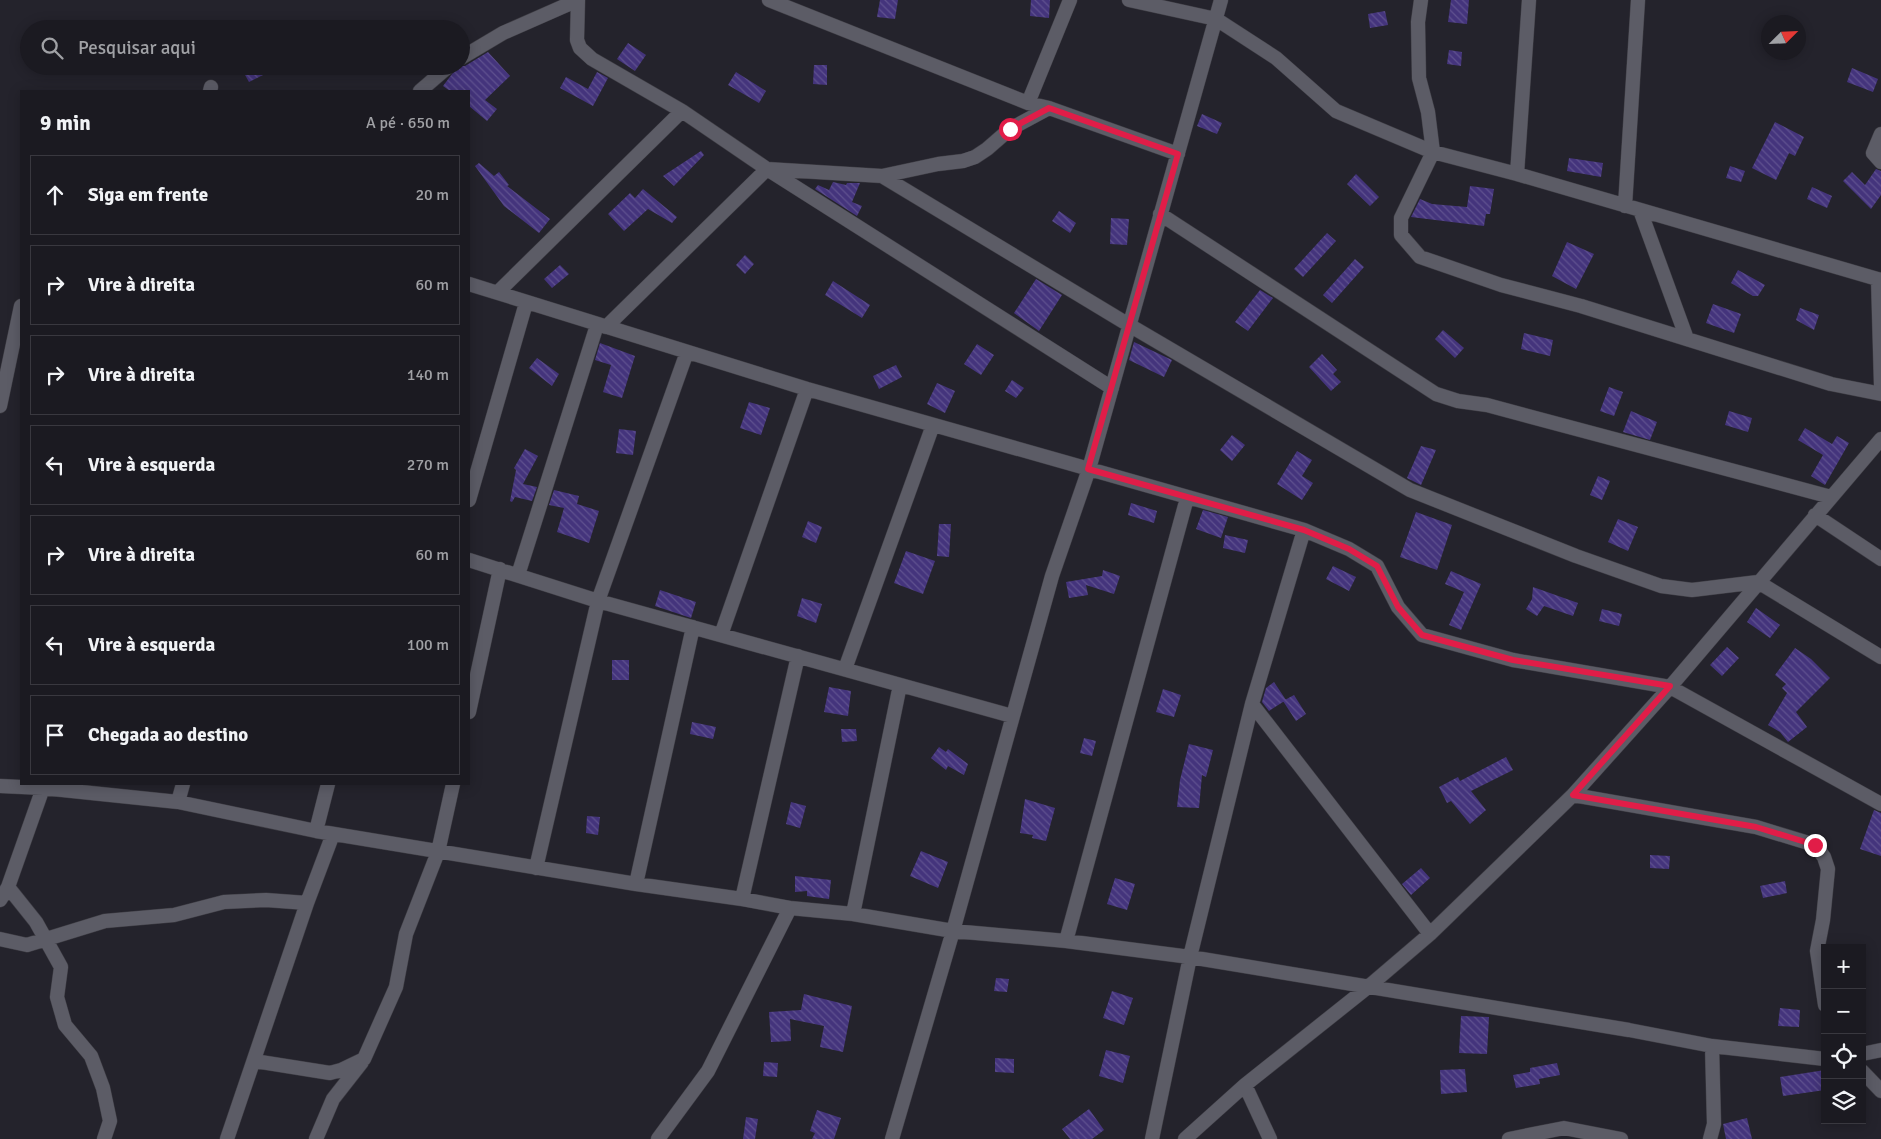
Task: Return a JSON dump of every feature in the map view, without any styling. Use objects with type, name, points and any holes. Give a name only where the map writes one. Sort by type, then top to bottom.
[{"type":"street","points":[[470,53],[504,33],[578,0],[578,40],[580,48],[592,59],[682,112],[767,170],[1112,388]]},
{"type":"street","points":[[769,0],[1028,103],[1049,108],[1178,154]]},
{"type":"street","points":[[1028,103],[1070,0]]},
{"type":"street","points":[[1129,0],[1216,19],[1276,58],[1336,111],[1433,152],[1517,174],[1879,279],[1881,386]]},
{"type":"street","points":[[892,1139],[953,931],[1052,576],[1088,469],[1112,388],[1221,0]]},
{"type":"street","points":[[1421,0],[1418,22],[1419,78],[1428,112],[1433,152],[1402,218],[1401,235],[1420,257],[1501,285],[1581,306],[1831,384],[1881,394]]},
{"type":"street","points":[[1517,174],[1529,0]]},
{"type":"street","points":[[1625,206],[1638,0]]},
{"type":"street","points":[[421,90],[439,75]]},
{"type":"street","points":[[518,575],[601,326],[767,170],[882,176],[938,164],[963,161],[975,157],[1010,129],[1049,108]]},
{"type":"street","points":[[498,292],[682,112]]},
{"type":"street","points":[[1881,134],[1874,153],[1881,162]]},
{"type":"street","points":[[882,176],[1129,325],[1410,490],[1576,556],[1661,586],[1692,590],[1758,582],[1881,657]]},
{"type":"street","points":[[1640,210],[1686,339]]},
{"type":"street","points":[[1160,214],[1436,394],[1458,401],[1487,405],[1831,497]]},
{"type":"street","points":[[470,284],[807,389],[1304,530],[1349,549],[1377,566],[1398,607],[1422,635],[1513,660],[1670,686],[1881,804]]},
{"type":"street","points":[[470,497],[526,303]]},
{"type":"street","points":[[0,406],[20,311]]},
{"type":"street","points":[[536,868],[598,600],[687,352]]},
{"type":"street","points":[[721,635],[807,389]]},
{"type":"street","points":[[845,669],[933,425]]},
{"type":"street","points":[[1185,1139],[1245,1085],[1368,987],[1430,934],[1573,795],[1670,686],[1881,440]]},
{"type":"street","points":[[1066,941],[1187,498]]},
{"type":"street","points":[[1815,516],[1881,559]]},
{"type":"street","points":[[1152,1139],[1190,957],[1252,704],[1304,530]]},
{"type":"street","points":[[470,560],[598,600],[1012,716]]},
{"type":"street","points":[[470,707],[500,569]]},
{"type":"street","points":[[636,884],[693,627]]},
{"type":"street","points":[[742,899],[798,656]]},
{"type":"street","points":[[853,914],[900,685]]},
{"type":"street","points":[[1252,704],[1430,934]]},
{"type":"street","points":[[178,802],[183,785]]},
{"type":"street","points":[[316,831],[328,785]]},
{"type":"street","points":[[316,1139],[333,1099],[364,1059],[396,987],[406,934],[438,852],[453,785]]},
{"type":"street","points":[[0,786],[98,789],[178,802],[316,831],[636,884],[742,899],[790,908],[853,914],[953,931],[1066,941],[1190,957],[1629,1030],[1712,1046],[1821,1060]]},
{"type":"street","points":[[0,900],[8,887],[43,788]]},
{"type":"street","points":[[1573,795],[1756,827],[1815,845],[1824,857],[1828,869],[1823,920],[1817,951],[1823,989]]},
{"type":"street","points":[[227,1139],[307,903],[333,834]]},
{"type":"street","points":[[8,887],[24,904],[46,938],[61,967],[57,997],[65,1025],[91,1056],[104,1088],[110,1122],[104,1139]]},
{"type":"street","points":[[0,939],[27,945],[105,921],[174,915],[224,902],[266,900],[307,903]]},
{"type":"street","points":[[658,1139],[708,1071],[790,908]]},
{"type":"street","points":[[1710,1139],[1714,1124],[1712,1046]]},
{"type":"street","points":[[1866,1053],[1881,1050]]},
{"type":"street","points":[[254,1061],[330,1073],[364,1059]]},
{"type":"street","points":[[1866,1075],[1881,1091]]},
{"type":"street","points":[[1245,1085],[1270,1139]]},
{"type":"street","points":[[1509,1139],[1564,1128],[1621,1139]]},
{"type":"building","points":[[880,0],[898,0],[895,19],[877,17]]},
{"type":"building","points":[[1031,0],[1050,0],[1049,18],[1030,16]]},
{"type":"building","points":[[1451,0],[1469,0],[1467,24],[1448,22]]},
{"type":"building","points":[[1385,11],[1388,25],[1370,28],[1368,14]]},
{"type":"building","points":[[628,43],[646,55],[635,71],[617,59]]},
{"type":"building","points":[[1449,50],[1462,52],[1461,66],[1447,64]]},
{"type":"building","points":[[488,52],[510,76],[485,100],[497,109],[487,121],[470,107],[470,90],[449,90],[443,86],[451,75],[470,75],[470,63]]},
{"type":"building","points":[[814,65],[827,65],[827,85],[813,84]]},
{"type":"building","points":[[1852,68],[1878,79],[1873,92],[1847,82]]},
{"type":"building","points":[[597,72],[608,78],[593,106],[560,88],[566,77],[588,89]]},
{"type":"building","points":[[736,72],[766,91],[759,103],[728,85]]},
{"type":"building","points":[[245,75],[263,75],[249,82]]},
{"type":"building","points":[[1202,114],[1222,123],[1217,134],[1197,126]]},
{"type":"building","points":[[1775,122],[1804,137],[1795,156],[1789,153],[1776,180],[1752,168]]},
{"type":"building","points":[[701,151],[704,155],[674,186],[663,176]]},
{"type":"building","points":[[1569,158],[1603,163],[1601,177],[1567,171]]},
{"type":"building","points":[[479,163],[494,176],[499,172],[509,185],[507,186],[550,219],[539,233],[504,206],[475,166]]},
{"type":"building","points":[[1730,166],[1745,171],[1741,182],[1726,178]]},
{"type":"building","points":[[1876,169],[1881,171],[1881,195],[1871,209],[1843,181],[1852,172],[1865,185]]},
{"type":"building","points":[[1356,174],[1379,197],[1370,206],[1347,184]]},
{"type":"building","points":[[833,182],[846,185],[847,183],[860,183],[852,202],[862,206],[857,216],[815,189],[818,185],[829,190]]},
{"type":"building","points":[[1470,186],[1494,189],[1490,214],[1486,214],[1484,226],[1411,217],[1420,199],[1432,204],[1467,207]]},
{"type":"building","points":[[1812,187],[1832,196],[1827,208],[1807,199]]},
{"type":"building","points":[[643,189],[677,217],[672,223],[648,209],[624,231],[608,214],[630,193],[635,198]]},
{"type":"building","points":[[1059,211],[1076,223],[1070,233],[1052,221]]},
{"type":"building","points":[[1111,218],[1129,219],[1127,245],[1110,244]]},
{"type":"building","points":[[1327,233],[1336,241],[1303,277],[1294,269]]},
{"type":"building","points":[[1567,242],[1594,254],[1576,289],[1552,276]]},
{"type":"building","points":[[745,255],[754,264],[745,274],[736,265]]},
{"type":"building","points":[[1355,259],[1364,267],[1332,303],[1323,295]]},
{"type":"building","points":[[560,265],[569,274],[552,288],[544,279]]},
{"type":"building","points":[[1738,270],[1765,285],[1758,296],[1753,296],[1731,283]]},
{"type":"building","points":[[1036,279],[1062,295],[1039,331],[1014,313]]},
{"type":"building","points":[[833,281],[870,305],[862,318],[825,295]]},
{"type":"building","points":[[1260,290],[1273,298],[1248,331],[1235,322]]},
{"type":"building","points":[[1713,304],[1741,314],[1734,333],[1706,323]]},
{"type":"building","points":[[1800,308],[1819,315],[1814,330],[1796,320]]},
{"type":"building","points":[[1443,330],[1464,348],[1455,358],[1435,339]]},
{"type":"building","points":[[1524,333],[1553,340],[1550,356],[1521,349]]},
{"type":"building","points":[[1134,342],[1172,360],[1164,377],[1129,360]]},
{"type":"building","points":[[600,343],[635,356],[622,398],[603,392],[611,365],[595,360]]},
{"type":"building","points":[[977,344],[994,355],[981,375],[964,364]]},
{"type":"building","points":[[1322,354],[1337,370],[1333,374],[1341,382],[1331,391],[1309,367]]},
{"type":"building","points":[[537,358],[559,374],[552,386],[529,368]]},
{"type":"building","points":[[896,365],[902,377],[879,389],[873,376]]},
{"type":"building","points":[[1012,380],[1024,388],[1016,398],[1005,391]]},
{"type":"building","points":[[937,383],[955,391],[945,413],[927,404]]},
{"type":"building","points":[[1609,387],[1623,392],[1614,416],[1600,411]]},
{"type":"building","points":[[749,402],[770,408],[761,435],[740,428]]},
{"type":"building","points":[[1631,411],[1657,422],[1650,440],[1623,432]]},
{"type":"building","points":[[1729,411],[1752,418],[1748,432],[1725,425]]},
{"type":"building","points":[[1805,428],[1832,444],[1837,436],[1849,443],[1825,485],[1811,476],[1823,455],[1798,440]]},
{"type":"building","points":[[619,429],[636,431],[633,455],[616,453]]},
{"type":"building","points":[[1232,435],[1245,445],[1232,461],[1220,450]]},
{"type":"building","points":[[1421,446],[1436,450],[1421,485],[1407,478]]},
{"type":"building","points":[[525,449],[538,456],[523,484],[537,487],[532,501],[515,497],[512,502],[510,501],[516,470],[514,468]]},
{"type":"building","points":[[1297,451],[1312,460],[1302,476],[1313,483],[1302,500],[1277,484]]},
{"type":"building","points":[[1598,476],[1610,481],[1602,500],[1590,495]]},
{"type":"building","points":[[554,490],[579,496],[577,504],[599,511],[589,543],[557,532],[564,508],[549,505]]},
{"type":"building","points":[[1131,503],[1157,511],[1154,523],[1128,515]]},
{"type":"building","points":[[1203,510],[1228,517],[1221,538],[1196,529]]},
{"type":"building","points":[[1416,512],[1452,525],[1437,570],[1400,557]]},
{"type":"building","points":[[1618,519],[1638,527],[1628,551],[1608,542]]},
{"type":"building","points":[[808,521],[822,527],[816,543],[802,537]]},
{"type":"building","points":[[939,524],[951,524],[949,557],[937,556]]},
{"type":"building","points":[[1225,535],[1248,540],[1245,553],[1223,548]]},
{"type":"building","points":[[906,551],[935,561],[923,594],[894,583]]},
{"type":"building","points":[[1333,566],[1356,577],[1349,591],[1326,579]]},
{"type":"building","points":[[1103,570],[1120,576],[1114,594],[1086,585],[1088,595],[1069,598],[1066,582],[1102,576]]},
{"type":"building","points":[[1451,571],[1481,584],[1461,630],[1449,625],[1464,592],[1445,584]]},
{"type":"building","points":[[1533,587],[1578,603],[1573,616],[1544,606],[1537,616],[1526,609],[1532,599]]},
{"type":"building","points":[[660,590],[696,602],[691,618],[655,606]]},
{"type":"building","points":[[802,598],[822,604],[816,623],[797,616]]},
{"type":"building","points":[[1756,608],[1780,625],[1770,638],[1747,622]]},
{"type":"building","points":[[1602,609],[1622,614],[1619,626],[1599,621]]},
{"type":"building","points":[[1727,647],[1739,658],[1722,676],[1710,665]]},
{"type":"building","points":[[1795,648],[1811,659],[1830,678],[1796,712],[1807,727],[1788,742],[1780,732],[1768,725],[1787,693],[1782,688],[1786,684],[1775,675]]},
{"type":"building","points":[[612,660],[629,660],[629,680],[612,680]]},
{"type":"building","points":[[1274,682],[1286,700],[1269,711],[1262,702],[1266,688]]},
{"type":"building","points":[[829,687],[851,691],[848,716],[824,712]]},
{"type":"building","points":[[1163,689],[1181,695],[1174,717],[1156,712]]},
{"type":"building","points":[[1294,695],[1306,714],[1296,721],[1283,701]]},
{"type":"building","points":[[692,722],[716,727],[713,739],[690,734]]},
{"type":"building","points":[[841,729],[856,729],[857,741],[842,742]]},
{"type":"building","points":[[1084,738],[1096,741],[1092,756],[1080,753]]},
{"type":"building","points":[[1189,744],[1213,750],[1206,777],[1202,775],[1199,808],[1177,807],[1180,780]]},
{"type":"building","points":[[939,747],[946,752],[948,749],[968,764],[964,775],[948,766],[946,770],[931,758]]},
{"type":"building","points":[[1506,757],[1513,770],[1471,791],[1486,810],[1470,824],[1451,801],[1447,803],[1439,787],[1458,777],[1460,781]]},
{"type":"building","points":[[1025,799],[1055,808],[1046,841],[1032,838],[1033,835],[1020,833]]},
{"type":"building","points":[[791,802],[806,806],[800,828],[786,824]]},
{"type":"building","points":[[1874,810],[1881,813],[1881,856],[1860,849]]},
{"type":"building","points":[[587,816],[600,817],[598,835],[586,833]]},
{"type":"building","points":[[921,851],[948,862],[938,888],[910,876]]},
{"type":"building","points":[[1650,855],[1670,856],[1669,869],[1650,868]]},
{"type":"building","points":[[1421,868],[1430,878],[1411,895],[1402,884]]},
{"type":"building","points":[[795,876],[831,880],[829,899],[807,896],[807,891],[795,892]]},
{"type":"building","points":[[1115,878],[1135,884],[1127,910],[1107,904]]},
{"type":"building","points":[[1785,881],[1787,893],[1763,898],[1760,886]]},
{"type":"building","points":[[996,978],[1009,979],[1007,992],[994,991]]},
{"type":"building","points":[[1112,991],[1133,998],[1124,1025],[1103,1018]]},
{"type":"building","points":[[804,994],[852,1006],[843,1052],[820,1047],[824,1026],[790,1019],[791,1041],[771,1042],[769,1012],[801,1010]]},
{"type":"building","points":[[1780,1008],[1800,1010],[1799,1027],[1778,1026]]},
{"type":"building","points":[[1461,1016],[1489,1017],[1487,1054],[1459,1053]]},
{"type":"building","points":[[1106,1050],[1130,1056],[1123,1083],[1099,1076]]},
{"type":"building","points":[[995,1058],[1014,1059],[1014,1073],[995,1072]]},
{"type":"building","points":[[764,1062],[778,1063],[777,1077],[763,1076]]},
{"type":"building","points":[[1557,1063],[1560,1075],[1539,1079],[1540,1084],[1516,1088],[1513,1075],[1530,1072],[1530,1068]]},
{"type":"building","points":[[1465,1069],[1467,1092],[1441,1094],[1440,1070]]},
{"type":"building","points":[[1821,1071],[1821,1091],[1783,1096],[1780,1077]]},
{"type":"building","points":[[1089,1109],[1104,1130],[1092,1139],[1070,1139],[1062,1129]]},
{"type":"building","points":[[817,1110],[841,1118],[834,1139],[812,1139],[815,1133],[810,1131]]},
{"type":"building","points":[[746,1117],[758,1119],[755,1139],[743,1139]]},
{"type":"building","points":[[1747,1118],[1752,1139],[1726,1139],[1723,1124]]},
{"type":"route","points":[[1010,129],[1049,108],[1178,154],[1088,469],[1304,530],[1349,549],[1377,566],[1398,607],[1410,624],[1422,635],[1513,660],[1670,686],[1573,795],[1756,827],[1815,845]]}]
